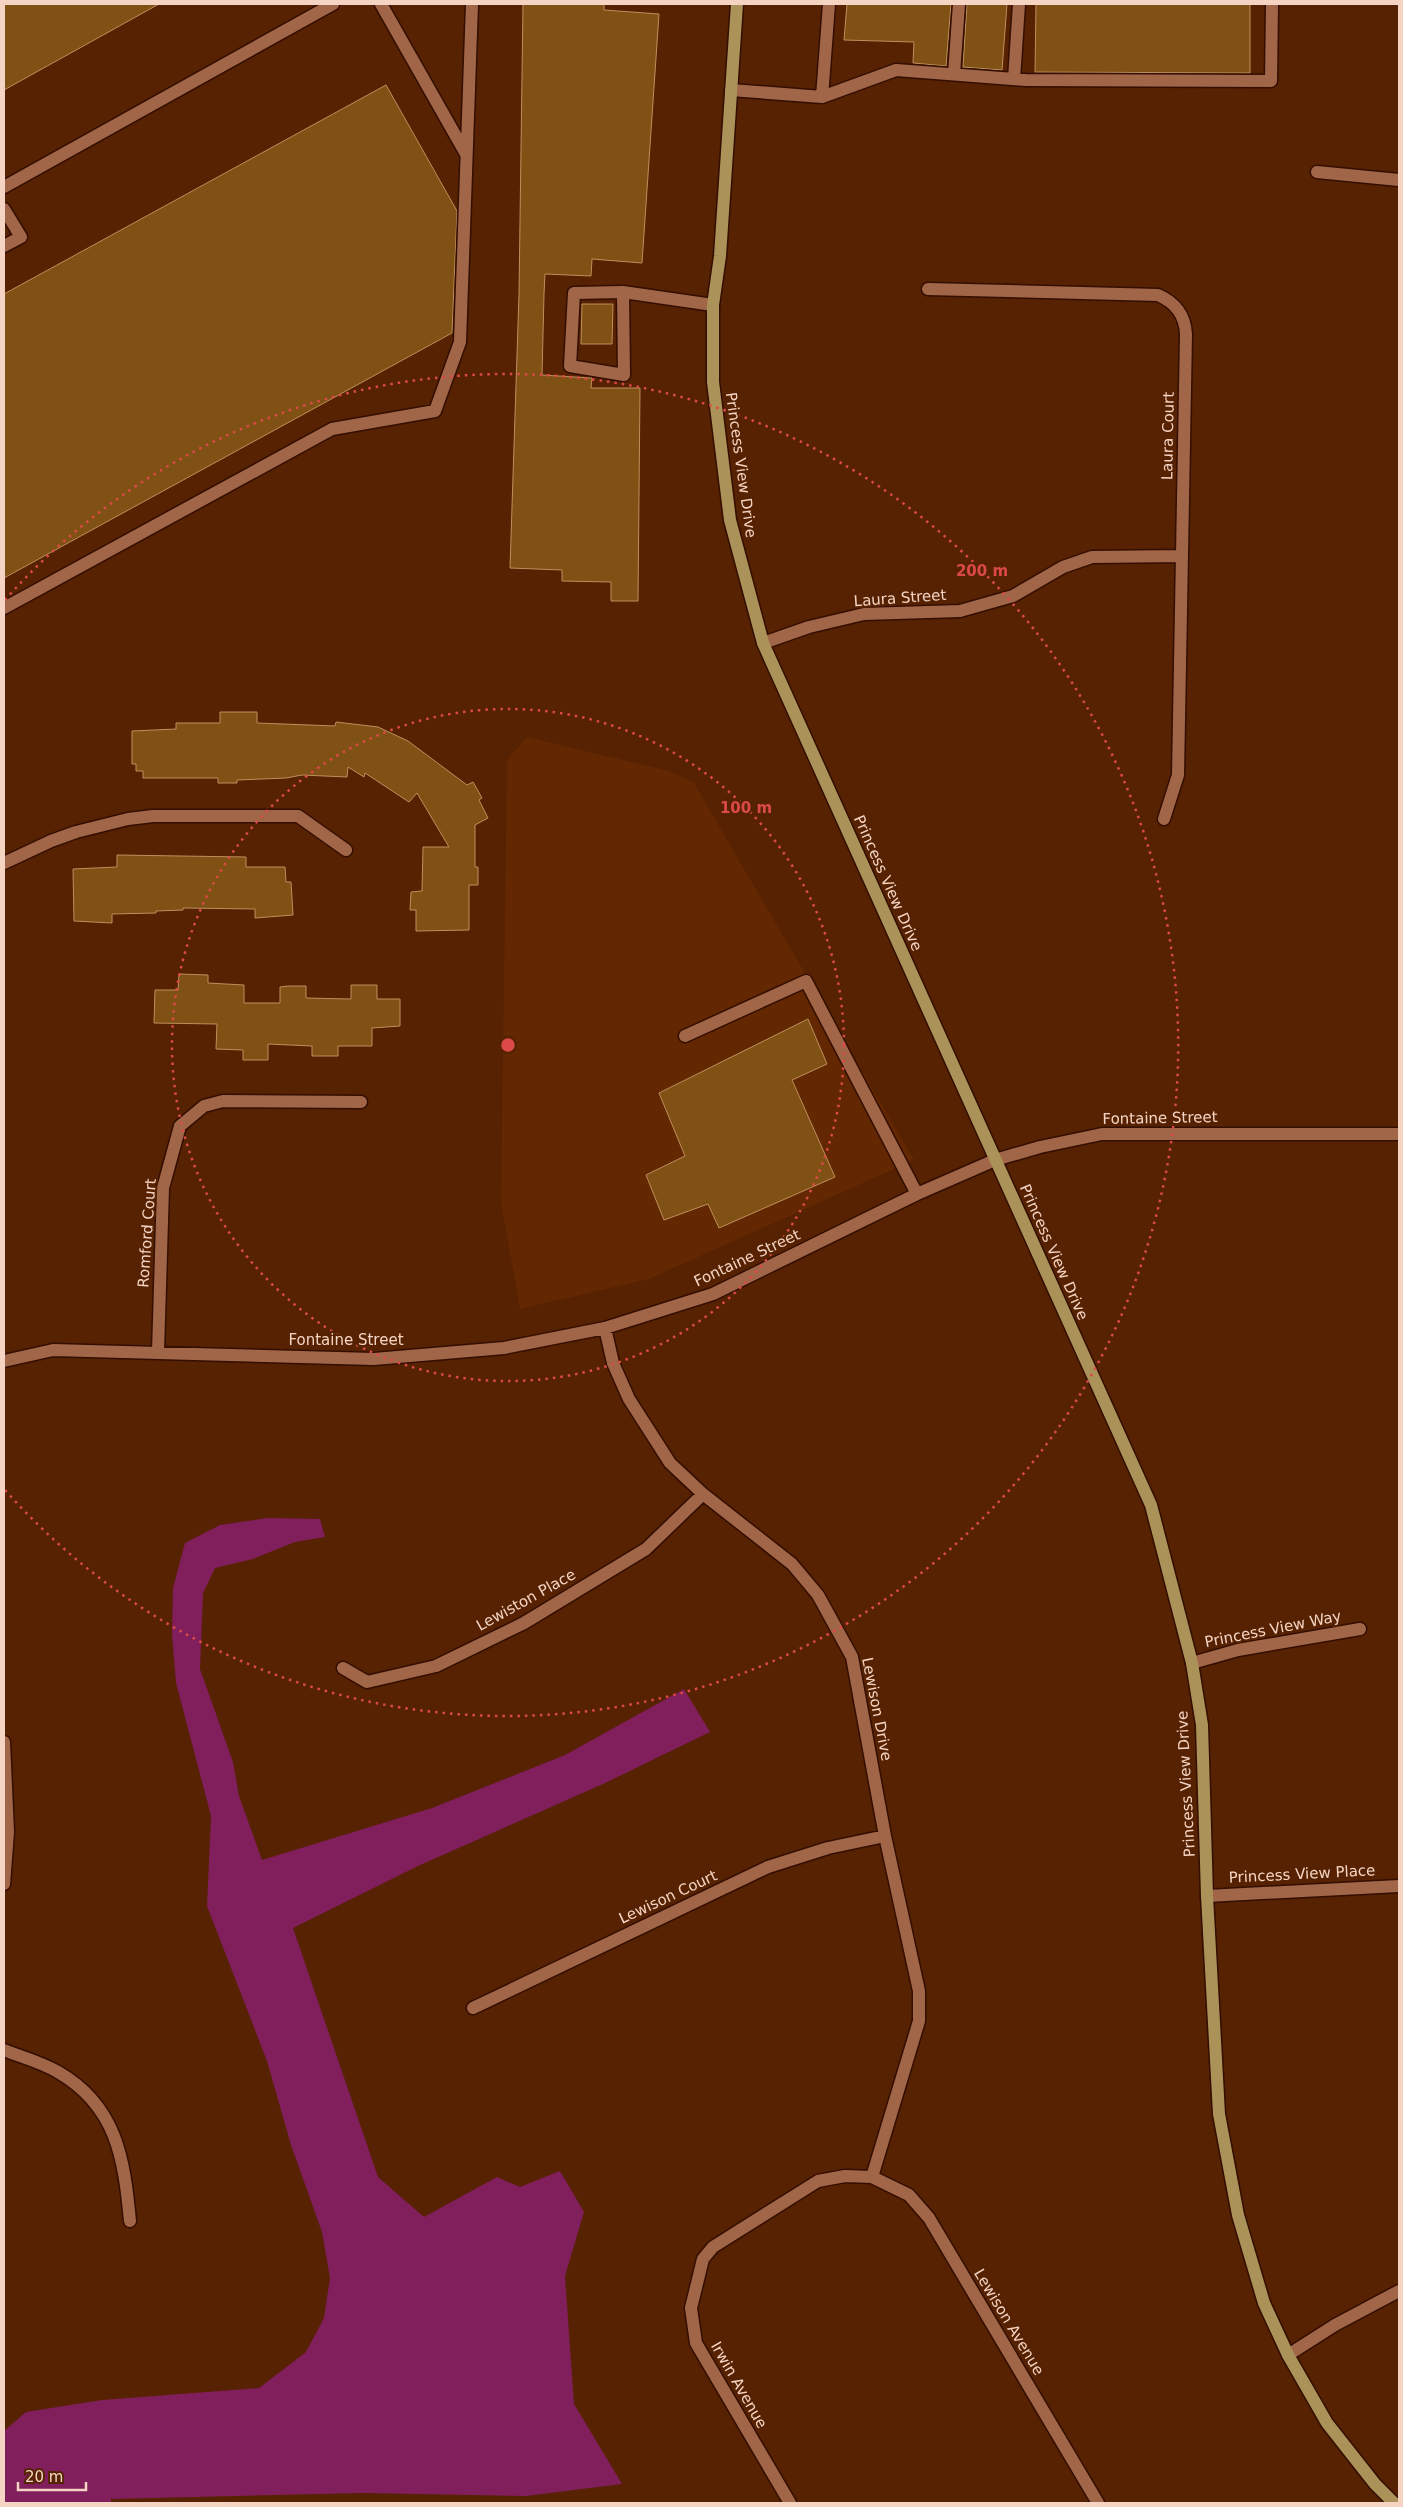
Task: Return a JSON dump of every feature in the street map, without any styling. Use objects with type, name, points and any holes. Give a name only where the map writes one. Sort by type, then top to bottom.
[{"type":"main road","name":"Princess View Drive","points":[[737,4],[720,256],[713,305],[713,382],[730,520],[763,643],[1152,1506],[1192,1663],[1202,1726],[1207,1896],[1219,2114],[1238,2215],[1264,2303],[1288,2354],[1327,2423],[1375,2484],[1394,2503]]},
{"type":"street","points":[[4,187],[333,4]]},
{"type":"street","points":[[381,4],[467,155]]},
{"type":"street","points":[[4,608],[332,429],[435,411],[460,342],[472,4]]},
{"type":"street","points":[[822,97],[830,4]]},
{"type":"street","points":[[954,74],[959,4]]},
{"type":"street","points":[[1014,79],[1019,4]]},
{"type":"street","points":[[731,90],[822,97],[896,70],[1014,79],[1271,81],[1272,4]]},
{"type":"street","points":[[1317,172],[1399,180]]},
{"type":"street","points":[[4,210],[21,236],[4,246]]},
{"type":"street","name":"Laura Court","points":[[928,289],[1158,295],[1176,306],[1185,324],[1178,775],[1164,819]]},
{"type":"street","points":[[623,292],[624,375],[570,366],[574,294],[623,292],[713,305]]},
{"type":"street","name":"Laura Street","points":[[763,643],[809,627],[864,614],[960,611],[1012,596],[1063,567],[1092,557],[1181,556]]},
{"type":"street","points":[[4,862],[76,832],[111,823],[153,816],[298,816],[346,850]]},
{"type":"street","points":[[685,1036],[806,981],[917,1194]]},
{"type":"street","name":"Romford Court","points":[[158,1352],[163,1188],[180,1126],[204,1106],[224,1101],[360,1102]]},
{"type":"street","name":"Fontaine Street","points":[[4,1361],[53,1350],[374,1359],[504,1348],[605,1328],[713,1294],[917,1194],[995,1160],[1040,1147],[1102,1134],[1399,1134]]},
{"type":"street","name":"Lewison Drive","points":[[605,1328],[613,1362],[629,1399],[670,1463],[703,1494],[792,1564],[818,1595],[852,1657],[885,1836],[919,1991],[919,2021],[872,2177]]},
{"type":"street","name":"Lewiston Place","points":[[343,1668],[367,1682],[436,1666],[524,1623],[646,1549],[703,1494]]},
{"type":"street","name":"Princess View Way","points":[[1192,1663],[1238,1650],[1360,1629]]},
{"type":"street","points":[[4,1742],[8,1832],[4,1884]]},
{"type":"street","name":"Lewison Court","points":[[473,2008],[768,1867],[828,1848],[885,1836]]},
{"type":"street","name":"Princess View Place","points":[[1207,1896],[1399,1886]]},
{"type":"street","points":[[4,2050],[56,2070],[94,2102],[105,2117],[121,2152],[130,2221]]},
{"type":"street","name":"Irwin Avenue","points":[[790,2503],[696,2343],[691,2308],[703,2259],[713,2247],[818,2181],[845,2176],[872,2177]]},
{"type":"street","name":"Lewison Avenue","points":[[872,2177],[909,2195],[929,2218],[1098,2503]]},
{"type":"street","points":[[1288,2354],[1335,2325],[1399,2291]]},
{"type":"shaded area","points":[[527,737],[669,771],[694,783],[914,1160],[649,1279],[520,1309],[501,1203],[507,760]]},
{"type":"shaded area","points":[[268,1518],[320,1519],[325,1537],[295,1542],[253,1559],[215,1568],[203,1593],[200,1669],[233,1762],[239,1796],[262,1860],[432,1808],[565,1755],[684,1689],[710,1732],[603,1784],[420,1865],[293,1928],[378,2177],[424,2217],[497,2177],[520,2187],[560,2171],[584,2212],[565,2276],[574,2404],[622,2484],[526,2496],[363,2493],[111,2499],[111,2503],[4,2503],[4,2431],[26,2412],[102,2400],[259,2388],[306,2352],[324,2318],[330,2278],[322,2232],[291,2145],[267,2061],[207,1906],[211,1816],[176,1683],[172,1634],[173,1588],[185,1543],[220,1525]]},
{"type":"shaded area","points":[[754,2502],[755,2503],[552,2503]]},
{"type":"building","points":[[4,4],[159,4],[4,90]]},
{"type":"building","points":[[523,4],[604,4],[604,10],[659,14],[642,263],[592,259],[591,276],[545,274],[544,294],[542,375],[592,378],[591,388],[640,388],[638,601],[611,601],[611,582],[562,581],[562,570],[510,568],[519,294]]},
{"type":"building","points":[[847,4],[951,4],[946,66],[913,63],[914,42],[844,40]]},
{"type":"building","points":[[967,4],[1007,4],[1002,70],[963,67]]},
{"type":"building","points":[[1036,4],[1250,4],[1250,73],[1035,72]]},
{"type":"building","points":[[386,85],[457,211],[452,333],[4,578],[4,294]]},
{"type":"building","points":[[582,304],[613,304],[612,344],[581,344]]},
{"type":"building","points":[[220,712],[257,712],[257,723],[335,726],[336,722],[378,727],[408,741],[467,785],[473,782],[482,798],[479,800],[488,818],[475,825],[475,867],[478,867],[478,885],[469,885],[469,930],[416,931],[416,910],[410,910],[411,892],[422,891],[423,847],[449,847],[417,793],[409,802],[365,773],[364,777],[348,767],[347,777],[302,775],[286,778],[237,780],[237,783],[218,783],[218,778],[143,778],[143,771],[136,771],[136,764],[132,764],[132,731],[176,729],[176,723],[220,723]]},
{"type":"building","points":[[117,855],[246,857],[246,867],[285,867],[286,882],[291,882],[293,915],[255,918],[255,909],[183,908],[183,910],[156,911],[156,913],[112,914],[112,923],[74,921],[73,869],[117,867]]},
{"type":"building","points":[[179,974],[208,975],[208,983],[244,985],[244,1003],[280,1003],[280,987],[306,986],[306,998],[351,999],[351,985],[377,985],[377,999],[400,999],[400,1026],[372,1028],[372,1046],[338,1046],[338,1056],[312,1056],[312,1046],[268,1044],[268,1060],[243,1060],[243,1050],[216,1049],[217,1024],[154,1023],[155,990],[178,990]]},
{"type":"building","points":[[808,1019],[827,1064],[792,1080],[835,1177],[719,1228],[708,1204],[664,1220],[646,1175],[685,1156],[659,1093]]}]
